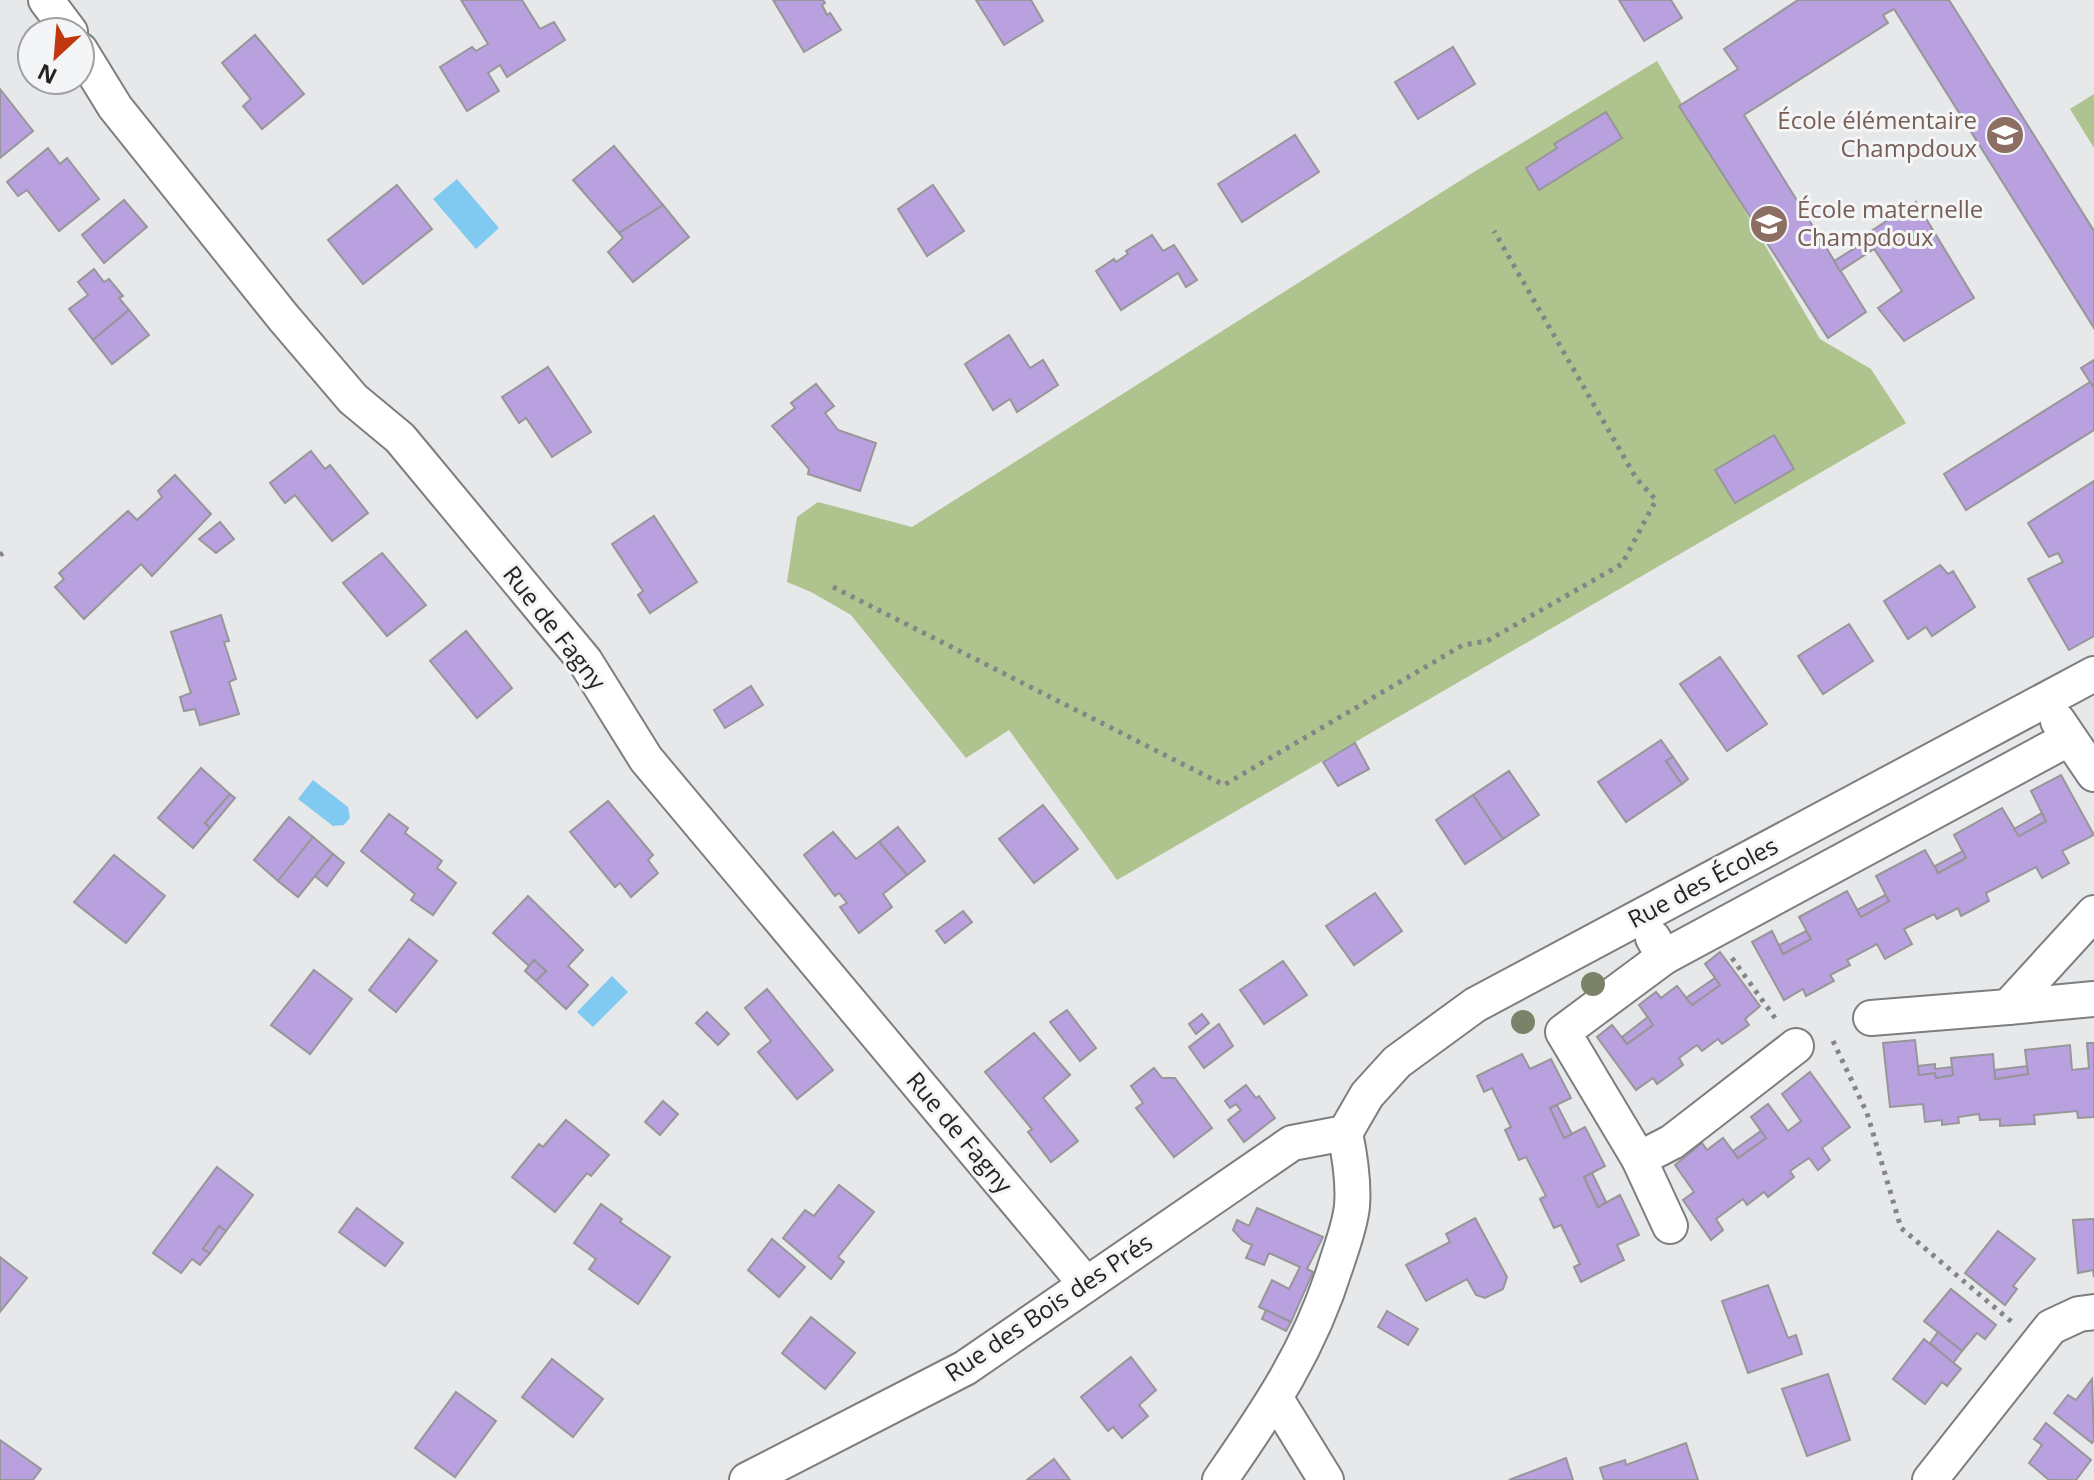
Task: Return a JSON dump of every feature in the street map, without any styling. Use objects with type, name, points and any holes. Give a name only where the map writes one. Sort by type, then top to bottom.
[{"type":"street","name":"Rue de Fagny","points":[[96,76],[115,107],[283,317],[353,399],[400,438],[585,661],[646,759],[1086,1284]]},
{"type":"street","name":"Rue des Écoles","points":[[1345,1133],[1367,1095],[1397,1062],[1475,1005],[2094,674]]},
{"type":"street","points":[[2045,700],[2094,774]]},
{"type":"street","points":[[1670,1226],[1639,1159],[1563,1032],[1664,957],[2068,739]]},
{"type":"street","points":[[2008,1007],[2094,913]]},
{"type":"street","points":[[1642,916],[1664,957]]},
{"type":"street","points":[[1871,1018],[2094,999]]},
{"type":"street","points":[[1639,1159],[1672,1142],[1796,1046]]},
{"type":"street","name":"Rue des Bois des Prés","points":[[747,1480],[965,1368],[1292,1143],[1345,1133]]},
{"type":"street","points":[[1220,1480],[1276,1399],[1303,1352],[1323,1308],[1352,1207],[1345,1133]]},
{"type":"street","points":[[1930,1480],[2051,1327],[2079,1314],[2094,1312]]},
{"type":"street","points":[[1276,1399],[1326,1480]]},
{"type":"path","points":[[833,587],[1224,785],[1463,645],[1487,641],[1622,564],[1656,500],[1636,478],[1494,231]]},
{"type":"path","points":[[1716,929],[1723,947],[1796,1046],[1829,1034],[1867,1113],[1901,1228],[2038,1344]]},
{"type":"green space","points":[[1657,61],[1820,339],[1871,369],[1906,423],[1117,880],[1009,730],[966,758],[851,615],[787,582],[797,517],[818,502],[912,527],[1469,175]]},
{"type":"green space","points":[[2094,94],[2094,148],[2070,109]]},
{"type":"water","points":[[457,179],[499,228],[476,249],[433,199]]},
{"type":"water","points":[[313,780],[348,807],[350,818],[344,825],[333,826],[298,799]]},
{"type":"water","points":[[612,976],[628,992],[593,1027],[577,1012]]},
{"type":"building","points":[[461,0],[522,0],[540,29],[554,22],[565,40],[507,77],[500,65],[488,73],[499,91],[467,111],[440,67],[472,47],[476,51],[488,44]]},
{"type":"building","points":[[773,0],[823,0],[827,15],[830,13],[841,30],[804,52]]},
{"type":"building","points":[[976,0],[1031,0],[1043,21],[1004,45]]},
{"type":"building","points":[[1619,0],[1671,0],[1682,18],[1644,41]]},
{"type":"building","points":[[1798,0],[1949,0],[2094,231],[2094,328],[1894,9],[1883,15],[1888,23],[1744,115],[1866,312],[1828,338],[1679,106],[1738,69],[1724,49]]},
{"type":"building","points":[[255,35],[304,94],[262,129],[243,106],[251,99],[222,63]]},
{"type":"building","points":[[1453,47],[1475,84],[1418,119],[1395,82]]},
{"type":"building","points":[[0,89],[33,131],[0,158]]},
{"type":"building","points":[[1606,112],[1622,138],[1539,190],[1526,168],[1557,148],[1554,144]]},
{"type":"building","points":[[1295,135],[1319,172],[1242,222],[1218,184]]},
{"type":"building","points":[[614,146],[663,205],[619,233],[573,180]]},
{"type":"building","points":[[48,148],[60,164],[67,158],[99,199],[59,231],[27,190],[18,196],[7,182]]},
{"type":"building","points":[[397,185],[432,229],[363,284],[328,240]]},
{"type":"building","points":[[933,185],[964,231],[927,256],[898,209]]},
{"type":"building","points":[[124,200],[147,227],[104,263],[82,235]]},
{"type":"building","points":[[1916,202],[1974,298],[1904,341],[1878,308],[1902,291],[1865,235]]},
{"type":"building","points":[[663,205],[689,237],[633,282],[608,252],[623,238],[619,233]]},
{"type":"building","points":[[1152,235],[1163,251],[1174,245],[1197,280],[1186,287],[1178,273],[1121,310],[1096,271],[1114,259],[1116,262],[1128,254],[1126,251]]},
{"type":"building","points":[[1868,240],[1874,249],[1840,271],[1834,261]]},
{"type":"building","points":[[94,269],[104,282],[109,279],[123,296],[119,298],[129,310],[93,340],[69,309],[88,295],[78,282]]},
{"type":"building","points":[[129,310],[149,335],[112,364],[93,340]]},
{"type":"building","points":[[1009,335],[1030,368],[1043,360],[1058,385],[1017,412],[1010,399],[993,410],[965,364]]},
{"type":"building","points":[[2094,360],[2094,388],[2081,368]]},
{"type":"building","points":[[548,367],[591,432],[552,457],[526,418],[519,423],[502,397]]},
{"type":"building","points":[[2090,382],[2094,388],[2094,430],[1966,510],[1944,474]]},
{"type":"building","points":[[816,384],[834,406],[825,413],[838,430],[876,443],[860,491],[808,474],[809,469],[772,426],[795,408],[791,403]]},
{"type":"building","points":[[1774,435],[1794,469],[1735,503],[1715,470]]},
{"type":"building","points":[[311,451],[325,469],[330,465],[368,513],[332,541],[295,495],[285,503],[270,483]]},
{"type":"building","points":[[175,475],[211,514],[152,576],[141,564],[84,619],[55,587],[64,579],[59,573],[128,511],[137,520],[162,497],[158,491]]},
{"type":"building","points":[[2094,481],[2094,636],[2069,650],[2028,579],[2063,562],[2058,553],[2049,557],[2028,523]]},
{"type":"building","points":[[654,516],[697,582],[650,613],[638,595],[643,591],[612,544]]},
{"type":"building","points":[[220,522],[234,539],[216,553],[199,539]]},
{"type":"building","points":[[382,553],[426,605],[387,636],[343,583]]},
{"type":"building","points":[[1940,565],[1948,574],[1953,571],[1975,607],[1932,636],[1926,627],[1908,639],[1884,601]]},
{"type":"building","points":[[221,615],[229,641],[224,642],[236,679],[229,682],[239,714],[200,725],[195,709],[184,711],[180,697],[191,693],[171,632]]},
{"type":"building","points":[[1849,624],[1873,661],[1823,694],[1798,656]]},
{"type":"building","points":[[466,631],[512,688],[477,718],[430,661]]},
{"type":"building","points":[[1720,657],[1767,724],[1727,751],[1680,684]]},
{"type":"building","points":[[751,686],[763,705],[725,728],[714,710]]},
{"type":"building","points":[[1661,740],[1673,757],[1666,761],[1682,784],[1626,822],[1598,782]]},
{"type":"building","points":[[1355,743],[1369,769],[1338,786],[1323,762]]},
{"type":"building","points":[[1673,757],[1688,779],[1682,784],[1666,761]]},
{"type":"building","points":[[201,768],[230,794],[205,823],[210,828],[193,848],[158,818]]},
{"type":"building","points":[[1509,771],[1539,815],[1503,839],[1473,795]]},
{"type":"building","points":[[2061,775],[2094,835],[2062,851],[2069,863],[2042,878],[2036,867],[1986,893],[1989,901],[1961,916],[1958,908],[1937,919],[1934,914],[1904,929],[1912,944],[1885,959],[1877,944],[1847,960],[1850,965],[1830,975],[1834,981],[1806,996],[1803,989],[1784,1000],[1752,942],[1772,931],[1783,954],[1811,939],[1799,917],[1847,891],[1861,917],[1889,901],[1876,876],[1925,850],[1938,873],[1966,858],[1954,835],[2002,808],[2019,836],[2046,821],[2031,791]]},
{"type":"building","points":[[230,794],[235,798],[210,828],[205,823]]},
{"type":"building","points":[[1473,795],[1503,839],[1465,864],[1436,820]]},
{"type":"building","points":[[608,801],[653,855],[648,860],[658,873],[631,897],[620,883],[615,887],[570,832]]},
{"type":"building","points":[[1043,805],[1078,849],[1034,883],[999,839]]},
{"type":"building","points":[[2042,813],[2046,821],[2019,836],[2014,829]]},
{"type":"building","points":[[389,814],[408,828],[405,833],[442,861],[437,868],[456,883],[433,915],[411,900],[415,894],[361,851]]},
{"type":"building","points":[[289,817],[313,837],[278,881],[254,860]]},
{"type":"building","points":[[898,827],[925,861],[907,875],[879,842]]},
{"type":"building","points":[[833,832],[856,859],[879,842],[907,875],[883,894],[892,907],[859,933],[840,907],[847,903],[839,893],[835,896],[804,855]]},
{"type":"building","points":[[313,837],[333,854],[298,897],[278,881]]},
{"type":"building","points":[[1963,851],[1966,858],[1938,873],[1935,866]]},
{"type":"building","points":[[333,854],[344,863],[327,886],[315,876]]},
{"type":"building","points":[[114,855],[165,896],[126,943],[74,902]]},
{"type":"building","points":[[1375,893],[1402,931],[1354,965],[1326,926]]},
{"type":"building","points":[[1885,895],[1889,901],[1861,917],[1857,910]]},
{"type":"building","points":[[528,896],[583,950],[568,966],[588,985],[566,1009],[536,981],[546,971],[534,960],[529,966],[493,933]]},
{"type":"building","points":[[963,911],[972,922],[945,943],[936,931]]},
{"type":"building","points":[[1806,931],[1811,939],[1783,954],[1779,945]]},
{"type":"building","points":[[409,939],[437,961],[396,1012],[369,990]]},
{"type":"building","points":[[1720,952],[1760,1006],[1745,1019],[1749,1025],[1722,1044],[1718,1039],[1702,1051],[1697,1045],[1679,1058],[1683,1065],[1657,1084],[1653,1078],[1636,1090],[1597,1037],[1612,1025],[1627,1044],[1653,1025],[1639,1005],[1656,992],[1661,998],[1677,986],[1692,1005],[1720,985],[1705,964]]},
{"type":"building","points":[[534,960],[546,971],[536,981],[525,971]]},
{"type":"building","points":[[1283,961],[1307,995],[1264,1024],[1240,990]]},
{"type":"building","points":[[314,970],[352,999],[310,1054],[271,1025]]},
{"type":"building","points":[[1715,978],[1720,985],[1692,1005],[1686,998]]},
{"type":"building","points":[[767,989],[833,1070],[797,1099],[758,1052],[771,1041],[745,1008]]},
{"type":"building","points":[[1067,1010],[1096,1048],[1080,1061],[1050,1022]]},
{"type":"building","points":[[707,1012],[729,1034],[718,1045],[696,1023]]},
{"type":"building","points":[[1202,1014],[1209,1023],[1196,1034],[1189,1024]]},
{"type":"building","points":[[1648,1017],[1653,1025],[1627,1044],[1622,1037]]},
{"type":"building","points":[[1219,1024],[1233,1046],[1204,1068],[1189,1047]]},
{"type":"building","points":[[1034,1033],[1070,1075],[1043,1098],[1078,1141],[1051,1162],[1028,1132],[1032,1129],[985,1072]]},
{"type":"building","points":[[1915,1040],[1919,1075],[1935,1073],[1936,1078],[1953,1075],[1951,1058],[1993,1054],[1995,1079],[2028,1074],[2025,1050],[2070,1045],[2072,1070],[2089,1068],[2087,1043],[2094,1043],[2094,1117],[2078,1118],[2077,1111],[2034,1115],[2035,1124],[2000,1126],[2000,1119],[1980,1120],[1979,1114],[1958,1117],[1959,1123],[1942,1125],[1942,1120],[1925,1122],[1923,1104],[1890,1107],[1883,1043]]},
{"type":"building","points":[[1522,1054],[1530,1069],[1551,1059],[1571,1098],[1550,1108],[1564,1138],[1585,1127],[1605,1166],[1584,1177],[1598,1207],[1620,1195],[1639,1235],[1617,1245],[1624,1260],[1581,1282],[1574,1267],[1580,1264],[1561,1225],[1554,1228],[1540,1199],[1546,1196],[1526,1157],[1519,1160],[1505,1130],[1511,1127],[1492,1088],[1484,1092],[1477,1076]]},
{"type":"building","points":[[1935,1064],[1935,1069],[1952,1067],[1953,1075],[1936,1078],[1935,1073],[1919,1075],[1918,1066]]},
{"type":"building","points":[[2027,1066],[2028,1074],[1995,1079],[1995,1070]]},
{"type":"building","points":[[1154,1068],[1162,1078],[1175,1078],[1212,1128],[1174,1157],[1136,1108],[1143,1103],[1131,1086]]},
{"type":"building","points":[[1810,1072],[1850,1127],[1822,1148],[1830,1160],[1818,1170],[1809,1158],[1790,1171],[1794,1177],[1768,1197],[1764,1192],[1747,1205],[1743,1199],[1716,1219],[1723,1230],[1711,1240],[1683,1200],[1694,1192],[1675,1165],[1702,1143],[1707,1150],[1723,1138],[1738,1158],[1766,1138],[1751,1117],[1768,1104],[1788,1131],[1801,1121],[1782,1094]]},
{"type":"building","points":[[1246,1085],[1256,1098],[1259,1096],[1275,1118],[1244,1142],[1228,1120],[1241,1110],[1236,1104],[1230,1108],[1225,1101]]},
{"type":"building","points":[[663,1101],[678,1114],[660,1135],[645,1122]]},
{"type":"building","points":[[1557,1105],[1572,1134],[1564,1138],[1550,1108]]},
{"type":"building","points":[[566,1120],[609,1155],[591,1176],[587,1173],[555,1212],[512,1177],[539,1144],[543,1147]]},
{"type":"building","points":[[1761,1131],[1766,1138],[1738,1158],[1733,1151]]},
{"type":"building","points":[[217,1167],[253,1195],[226,1231],[219,1226],[203,1249],[210,1253],[200,1265],[192,1259],[181,1273],[153,1253]]},
{"type":"building","points":[[1592,1173],[1606,1202],[1598,1207],[1584,1177]]},
{"type":"building","points":[[839,1185],[874,1212],[838,1257],[844,1262],[831,1279],[783,1238],[805,1210],[814,1216]]},
{"type":"building","points":[[601,1204],[622,1219],[620,1222],[670,1257],[638,1304],[589,1269],[596,1259],[574,1243]]},
{"type":"building","points":[[357,1208],[403,1243],[385,1266],[339,1232]]},
{"type":"building","points":[[1257,1208],[1323,1237],[1307,1269],[1313,1272],[1291,1322],[1259,1307],[1272,1280],[1289,1289],[1300,1267],[1269,1253],[1264,1265],[1246,1258],[1252,1245],[1243,1241],[1233,1230],[1237,1220],[1249,1226]]},
{"type":"building","points":[[1475,1218],[1507,1277],[1503,1289],[1485,1298],[1476,1295],[1467,1279],[1426,1301],[1406,1265],[1450,1242],[1446,1234]]},
{"type":"building","points":[[2094,1219],[2094,1277],[2093,1270],[2078,1273],[2073,1220]]},
{"type":"building","points":[[219,1226],[226,1231],[210,1253],[203,1249]]},
{"type":"building","points":[[1998,1231],[2035,1259],[2013,1286],[2017,1289],[2005,1305],[1965,1273]]},
{"type":"building","points":[[772,1239],[805,1267],[779,1297],[748,1270]]},
{"type":"building","points":[[0,1257],[27,1278],[0,1312]]},
{"type":"building","points":[[1768,1285],[1788,1338],[1796,1335],[1802,1354],[1748,1373],[1722,1301]]},
{"type":"building","points":[[1951,1289],[1996,1325],[1985,1339],[1977,1333],[1962,1351],[1924,1321]]},
{"type":"building","points":[[1266,1310],[1291,1322],[1286,1331],[1262,1319]]},
{"type":"building","points":[[1387,1311],[1418,1329],[1408,1345],[1378,1327]]},
{"type":"building","points":[[811,1317],[855,1353],[825,1389],[782,1353]]},
{"type":"building","points":[[1938,1332],[1962,1351],[1953,1363],[1930,1343]]},
{"type":"building","points":[[1924,1339],[1961,1369],[1947,1386],[1942,1382],[1925,1404],[1893,1379]]},
{"type":"building","points":[[1131,1357],[1156,1390],[1139,1405],[1148,1416],[1122,1438],[1113,1427],[1108,1431],[1081,1397]]},
{"type":"building","points":[[552,1359],[603,1399],[573,1437],[522,1397]]},
{"type":"building","points":[[1828,1374],[1850,1440],[1807,1456],[1782,1389]]},
{"type":"building","points":[[2092,1379],[2092,1443],[2054,1413],[2068,1395],[2076,1400]]},
{"type":"building","points":[[456,1392],[496,1421],[455,1477],[415,1448]]},
{"type":"building","points":[[2046,1423],[2091,1460],[2076,1480],[2049,1480],[2029,1463],[2042,1445],[2034,1439]]},
{"type":"building","points":[[0,1440],[41,1469],[33,1480],[0,1480]]},
{"type":"building","points":[[1686,1443],[1698,1480],[1604,1480],[1600,1468],[1625,1460],[1626,1465]]},
{"type":"building","points":[[1566,1458],[1573,1480],[1509,1480]]},
{"type":"building","points":[[1054,1459],[1070,1480],[1027,1480]]},
{"type":"place","name":"École élémentaire Champdoux","points":[[2005,135]]},
{"type":"place","name":"École maternelle Champdoux","points":[[1769,224]]}]
